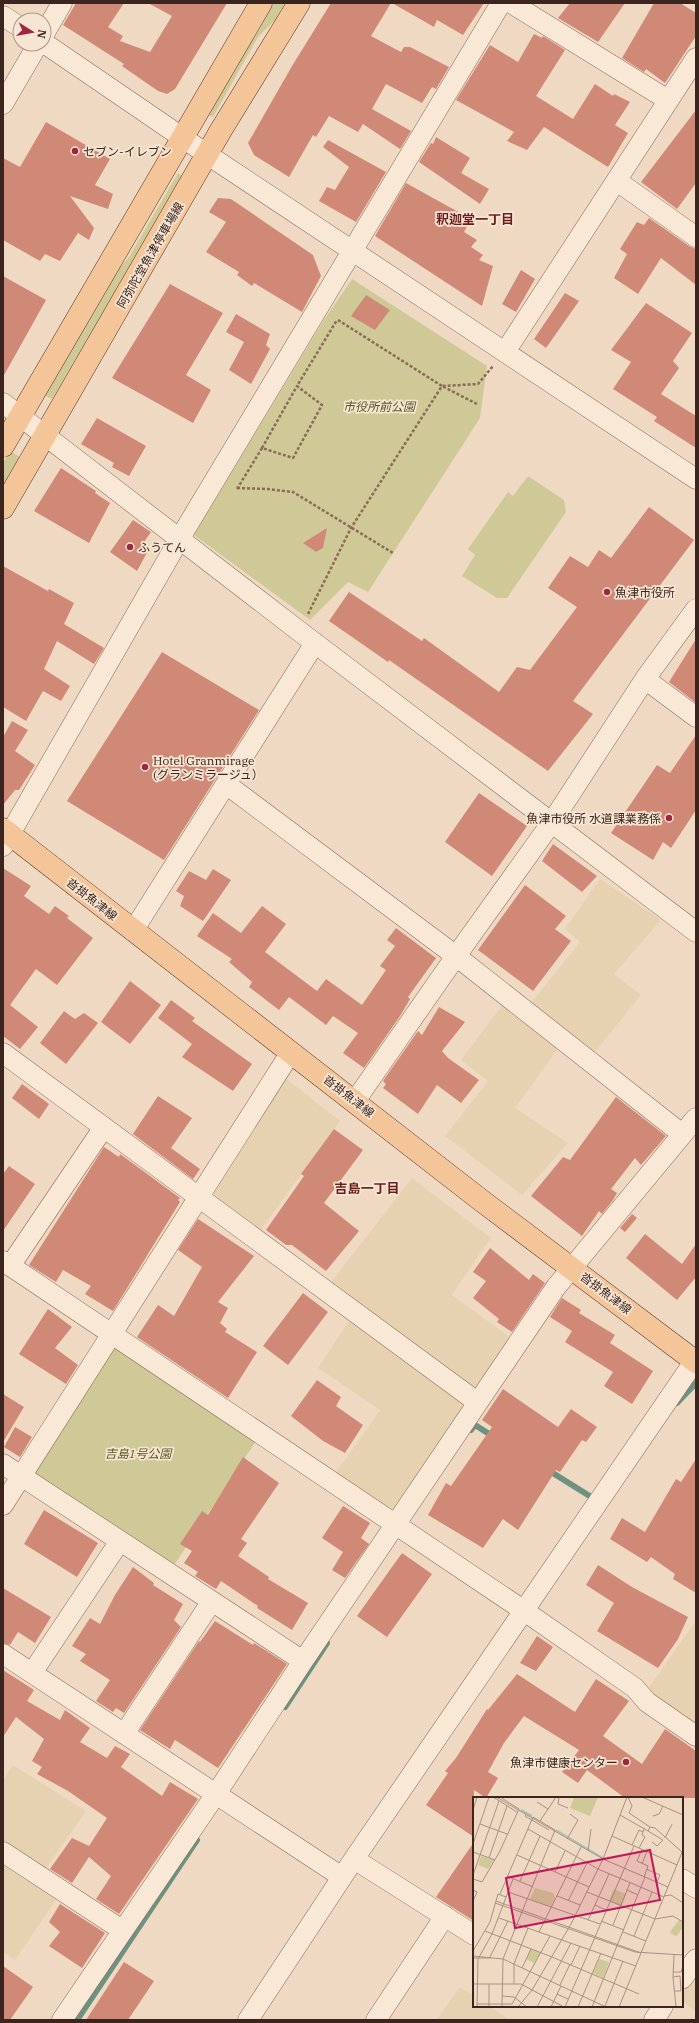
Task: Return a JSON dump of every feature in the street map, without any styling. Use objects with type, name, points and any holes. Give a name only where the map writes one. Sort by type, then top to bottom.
[{"type":"main road","points":[[3,446],[182,136],[261,3]]},
{"type":"main road","name":"阿弥陀堂魚津停車場線","points":[[3,508],[208,155],[299,3]]},
{"type":"main road","name":"沓掛魚津線","points":[[5,836],[134,931],[482,1201],[696,1361]]},
{"type":"street","points":[[52,20],[62,3]]},
{"type":"street","points":[[5,836],[352,249],[501,3]]},
{"type":"street","points":[[511,3],[668,100]]},
{"type":"street","points":[[3,16],[12,22]]},
{"type":"street","points":[[52,48],[208,155],[352,249],[696,479]]},
{"type":"street","points":[[3,104],[33,52]]},
{"type":"street","points":[[505,352],[696,58]]},
{"type":"street","points":[[617,181],[696,237]]},
{"type":"street","points":[[3,403],[307,637],[696,932]]},
{"type":"street","points":[[355,1101],[552,822],[645,679],[696,609]]},
{"type":"street","points":[[134,931],[226,784],[307,637]]},
{"type":"street","points":[[645,679],[696,717]]},
{"type":"street","points":[[226,784],[456,956],[682,1134]]},
{"type":"street","points":[[3,1505],[291,1052]]},
{"type":"street","points":[[3,1053],[200,1196],[477,1402]]},
{"type":"street","points":[[62,2020],[216,1794],[303,1661],[477,1402],[572,1267],[696,1118]]},
{"type":"street","points":[[104,1127],[7,1264],[395,1526],[523,1610],[635,1688],[647,1702],[696,1736]]},
{"type":"street","points":[[248,2020],[354,1859],[523,1610],[696,1361]]},
{"type":"street","points":[[3,1464],[303,1661]]},
{"type":"street","points":[[32,1674],[120,1540]]},
{"type":"street","points":[[124,1734],[212,1601]]},
{"type":"street","points":[[3,1654],[342,1877]]},
{"type":"street","points":[[3,1852],[122,1930]]},
{"type":"street","points":[[354,1859],[473,1934]]},
{"type":"street","points":[[683,1880],[696,1888]]},
{"type":"street","points":[[376,2020],[445,1916]]},
{"type":"street","points":[[683,1977],[696,1959]]},
{"type":"street","points":[[654,2020],[663,2007]]},
{"type":"path","points":[[317,309],[338,320],[442,386],[477,404]]},
{"type":"path","points":[[237,489],[297,386],[338,320]]},
{"type":"path","points":[[442,386],[478,384],[505,352]]},
{"type":"path","points":[[262,448],[293,458],[322,405],[297,386]]},
{"type":"path","points":[[307,637],[351,528],[442,386]]},
{"type":"path","points":[[216,480],[237,489],[267,489],[293,492],[393,553]]},
{"type":"shaded area","points":[[600,879],[661,920],[614,974],[641,995],[595,1052],[531,1003],[580,942],[565,929]]},
{"type":"shaded area","points":[[503,1004],[560,1046],[515,1108],[568,1143],[522,1195],[445,1136],[488,1081],[461,1060]]},
{"type":"shaded area","points":[[285,1078],[340,1121],[260,1231],[217,1199],[214,1194]]},
{"type":"shaded area","points":[[412,1178],[491,1238],[452,1295],[511,1338],[478,1386],[471,1386],[331,1282]]},
{"type":"shaded area","points":[[349,1321],[461,1399],[463,1409],[394,1508],[386,1507],[335,1474],[380,1410],[318,1368]]},
{"type":"shaded area","points":[[696,1621],[696,1726],[649,1693],[649,1687]]},
{"type":"shaded area","points":[[13,1765],[86,1811],[45,1870],[3,1843],[3,1780]]},
{"type":"shaded area","points":[[3,1865],[57,1898],[15,1960],[3,1952]]},
{"type":"shaded area","points":[[696,1974],[696,2011],[683,2002],[683,1993]]},
{"type":"shaded area","points":[[460,1987],[473,1995],[473,2007],[490,2007],[510,2020],[436,2020]]},
{"type":"green space","points":[[273,3],[285,3],[275,20],[258,37],[213,117],[208,115]]},
{"type":"green space","points":[[178,173],[183,177],[52,399],[42,394],[110,279],[129,257]]},
{"type":"green space","name":"市役所前公園","points":[[352,279],[487,366],[480,418],[368,592],[348,582],[310,620],[194,535],[324,320]]},
{"type":"green space","points":[[10,451],[20,457],[3,486],[3,463]]},
{"type":"green space","points":[[528,476],[564,500],[566,512],[507,598],[497,598],[462,576],[475,555],[468,549],[508,492],[513,496]]},
{"type":"green space","name":"吉島1号公園","points":[[111,1335],[260,1435],[169,1573],[21,1476]]},
{"type":"building","points":[[76,3],[124,3],[108,27],[123,36],[120,41],[150,52],[172,16],[148,3],[227,3],[175,89],[167,94],[158,91],[122,66],[124,64],[63,25]]},
{"type":"building","points":[[331,3],[391,3],[371,36],[401,52],[404,47],[410,47],[449,67],[436,89],[432,87],[422,103],[386,84],[372,109],[411,131],[400,149],[363,124],[358,132],[329,116],[316,137],[313,135],[289,177],[254,155],[248,143],[292,66]]},
{"type":"building","points":[[392,3],[484,3],[463,35],[437,20],[434,27]]},
{"type":"building","points":[[570,3],[625,3],[598,42],[558,18]]},
{"type":"building","points":[[654,3],[680,3],[696,13],[696,36],[665,83],[646,69],[644,72],[622,58]]},
{"type":"building","points":[[534,34],[542,38],[543,36],[565,50],[536,96],[573,119],[595,84],[613,96],[614,94],[630,102],[615,125],[628,133],[608,167],[544,127],[527,150],[507,141],[514,132],[456,100],[490,45],[518,62]]},
{"type":"building","points":[[696,110],[696,183],[677,209],[641,182]]},
{"type":"building","points":[[46,122],[110,159],[95,185],[113,194],[108,209],[70,196],[94,228],[89,240],[78,233],[60,261],[45,254],[40,261],[3,240],[3,158],[20,167]]},
{"type":"building","points":[[436,137],[470,158],[461,173],[489,189],[480,204],[419,162],[431,143],[433,144]]},
{"type":"building","points":[[328,140],[386,172],[356,222],[319,201],[327,187],[335,190],[349,167],[323,147]]},
{"type":"building","points":[[406,183],[471,219],[464,232],[477,240],[471,247],[483,255],[479,260],[493,266],[482,306],[375,236]]},
{"type":"building","points":[[218,198],[231,199],[313,255],[321,276],[302,312],[254,283],[252,286],[237,275],[239,272],[206,252],[226,222],[209,212]]},
{"type":"building","points":[[649,218],[689,246],[696,249],[696,285],[661,258],[638,294],[614,278],[627,254],[620,249],[637,222],[644,225]]},
{"type":"building","points":[[521,270],[535,279],[516,312],[502,304]]},
{"type":"building","points":[[3,276],[46,300],[3,377]]},
{"type":"building","points":[[170,284],[223,313],[186,375],[211,390],[193,423],[112,378]]},
{"type":"building","points":[[565,293],[579,301],[546,348],[534,339]]},
{"type":"building","points":[[366,295],[390,310],[375,330],[351,316]]},
{"type":"building","points":[[646,303],[692,333],[673,361],[679,368],[661,394],[696,416],[696,448],[654,421],[657,417],[613,389],[631,362],[611,350]]},
{"type":"building","points":[[236,314],[270,334],[266,345],[270,349],[251,384],[229,370],[244,342],[226,332]]},
{"type":"building","points":[[97,418],[146,446],[129,476],[112,467],[114,463],[81,444]]},
{"type":"building","points":[[61,468],[96,491],[95,493],[110,503],[89,543],[34,511]]},
{"type":"building","points":[[649,507],[694,540],[573,701],[593,714],[548,771],[389,660],[388,662],[329,621],[349,592],[422,641],[424,638],[499,692],[517,667],[530,670],[577,607],[548,588],[570,556],[588,567],[599,550],[611,558]]},
{"type":"building","name":"ふうてん","points":[[133,520],[151,532],[142,545],[149,549],[137,571],[110,552]]},
{"type":"building","points":[[327,528],[323,548],[316,552],[303,543]]},
{"type":"building","points":[[3,566],[48,591],[49,589],[74,603],[64,624],[104,648],[94,664],[57,641],[44,669],[70,686],[61,701],[43,691],[26,721],[3,707]]},
{"type":"building","points":[[696,639],[696,703],[669,682]]},
{"type":"building","points":[[162,652],[259,710],[164,860],[67,801]]},
{"type":"building","points":[[12,721],[28,730],[15,751],[35,765],[19,790],[15,790],[3,805],[3,737]]},
{"type":"building","points":[[696,735],[696,810],[671,848],[663,842],[653,860],[611,833],[657,765],[670,773]]},
{"type":"building","points":[[479,793],[527,826],[492,876],[445,842]]},
{"type":"building","points":[[553,844],[597,876],[582,892],[542,861]]},
{"type":"building","points":[[3,868],[31,886],[24,896],[49,914],[55,906],[69,916],[67,918],[93,938],[57,985],[36,969],[10,1005],[38,1027],[20,1049],[3,1036]]},
{"type":"building","points":[[213,869],[231,880],[203,921],[180,906],[184,896],[176,891],[189,871],[206,880]]},
{"type":"building","points":[[525,885],[566,916],[555,929],[571,941],[533,991],[478,950]]},
{"type":"building","points":[[262,906],[286,924],[265,952],[317,991],[326,979],[362,1005],[386,970],[380,966],[395,946],[387,940],[396,928],[436,958],[408,997],[410,999],[400,1016],[364,1068],[343,1053],[358,1033],[333,1016],[326,1025],[289,997],[279,1010],[249,987],[252,982],[229,962],[232,959],[197,936],[213,913],[241,933]]},
{"type":"building","points":[[130,981],[161,1005],[130,1044],[101,1022]]},
{"type":"building","points":[[171,1000],[195,1018],[192,1021],[252,1064],[233,1091],[182,1057],[192,1044],[158,1018]]},
{"type":"building","points":[[439,1007],[465,1022],[442,1051],[448,1058],[479,1080],[461,1103],[437,1085],[418,1114],[383,1088],[386,1084],[383,1081],[418,1031],[422,1035]]},
{"type":"building","points":[[64,1011],[75,1019],[84,1013],[98,1023],[66,1064],[40,1043]]},
{"type":"building","points":[[22,1084],[49,1104],[39,1119],[12,1098]]},
{"type":"building","points":[[158,1096],[192,1118],[171,1148],[200,1169],[193,1179],[133,1134]]},
{"type":"building","points":[[616,1097],[666,1136],[641,1165],[635,1158],[611,1189],[617,1193],[613,1200],[602,1214],[599,1211],[582,1236],[531,1196],[563,1157],[570,1160]]},
{"type":"building","points":[[334,1129],[363,1150],[324,1203],[359,1231],[326,1271],[292,1245],[286,1245],[266,1230],[304,1176],[301,1174]]},
{"type":"building","points":[[104,1147],[119,1157],[120,1154],[180,1198],[178,1200],[180,1202],[113,1311],[85,1294],[91,1286],[63,1270],[56,1282],[29,1265]]},
{"type":"building","points":[[9,1166],[35,1184],[3,1231],[3,1174]]},
{"type":"building","points":[[632,1214],[637,1218],[625,1232],[620,1228]]},
{"type":"building","points":[[198,1219],[254,1256],[218,1302],[228,1308],[220,1323],[227,1329],[225,1332],[257,1352],[228,1398],[137,1337],[158,1305],[174,1316],[202,1267],[178,1250]]},
{"type":"building","points":[[645,1234],[682,1264],[696,1244],[696,1277],[677,1300],[626,1258]]},
{"type":"building","points":[[490,1248],[529,1280],[533,1274],[545,1283],[512,1332],[497,1322],[499,1319],[473,1298],[486,1281],[473,1272]]},
{"type":"building","points":[[303,1293],[328,1312],[288,1365],[263,1346]]},
{"type":"building","points":[[562,1298],[581,1310],[579,1313],[615,1335],[610,1343],[653,1371],[632,1404],[604,1386],[613,1372],[565,1342],[572,1331],[550,1317]]},
{"type":"building","points":[[48,1309],[72,1327],[55,1348],[78,1365],[66,1384],[19,1354]]},
{"type":"building","points":[[317,1380],[341,1397],[336,1406],[363,1425],[345,1453],[323,1441],[291,1416]]},
{"type":"building","points":[[503,1389],[558,1427],[571,1409],[597,1427],[586,1442],[582,1440],[560,1472],[556,1470],[518,1530],[503,1519],[483,1548],[428,1515],[446,1483],[451,1486],[492,1427],[482,1420]]},
{"type":"building","points":[[3,1394],[24,1407],[3,1442]]},
{"type":"building","points":[[15,1427],[32,1437],[20,1457],[4,1447]]},
{"type":"building","points":[[243,1457],[279,1483],[241,1539],[247,1543],[238,1556],[269,1577],[268,1579],[308,1603],[292,1630],[257,1608],[258,1606],[221,1581],[216,1589],[195,1576],[198,1572],[184,1563],[192,1551],[180,1544],[202,1511],[208,1515]]},
{"type":"building","points":[[696,1459],[696,1593],[673,1579],[675,1574],[651,1557],[647,1562],[610,1539],[622,1518],[645,1532],[676,1479],[681,1482]]},
{"type":"building","points":[[343,1506],[370,1523],[361,1538],[369,1544],[345,1578],[332,1570],[343,1552],[322,1538]]},
{"type":"building","points":[[44,1510],[98,1543],[77,1577],[24,1544]]},
{"type":"building","points":[[402,1553],[432,1574],[387,1637],[357,1616]]},
{"type":"building","points":[[598,1565],[632,1587],[688,1617],[678,1639],[658,1668],[597,1631],[614,1603],[586,1585]]},
{"type":"building","points":[[133,1567],[154,1583],[153,1585],[183,1604],[174,1620],[181,1627],[124,1713],[116,1708],[113,1712],[96,1701],[110,1680],[80,1661],[86,1654],[72,1646],[90,1618],[100,1624],[115,1595]]},
{"type":"building","points":[[3,1588],[51,1617],[35,1643],[18,1632],[10,1645],[3,1643]]},
{"type":"building","points":[[215,1621],[287,1664],[218,1768],[175,1740],[170,1749],[140,1730],[199,1641],[200,1642]]},
{"type":"building","points":[[537,1636],[553,1647],[536,1671],[520,1663]]},
{"type":"building","points":[[3,1670],[34,1690],[27,1701],[60,1720],[65,1710],[90,1728],[80,1742],[107,1758],[115,1746],[130,1754],[121,1767],[162,1796],[170,1782],[198,1799],[119,1914],[96,1899],[111,1876],[89,1857],[72,1883],[50,1869],[72,1838],[89,1846],[107,1818],[68,1791],[37,1774],[42,1767],[32,1761],[44,1739],[16,1717],[3,1737]]},
{"type":"building","points":[[517,1674],[575,1712],[596,1679],[629,1701],[603,1736],[642,1764],[665,1729],[696,1751],[696,1798],[624,1797],[587,1770],[578,1783],[562,1772],[579,1750],[524,1716],[504,1743],[488,1772],[498,1778],[487,1797],[474,1790],[473,1836],[426,1805],[448,1773],[445,1771],[456,1758],[487,1709],[488,1710]]},
{"type":"building","points":[[473,1843],[473,1920],[436,1897]]},
{"type":"building","points":[[60,1904],[105,1933],[82,1968],[49,1946],[60,1932],[49,1922]]},
{"type":"building","points":[[124,1962],[154,1981],[128,2020],[86,2020]]},
{"type":"building","points":[[3,1966],[33,1987],[10,2020],[3,2020]]},
{"type":"waterway","points":[[677,1403],[696,1383]]},
{"type":"waterway","points":[[471,1430],[475,1425],[494,1437]]},
{"type":"waterway","points":[[548,1470],[596,1500]]},
{"type":"waterway","points":[[285,1707],[327,1643]]},
{"type":"waterway","points":[[77,2020],[197,1840]]},
{"type":"place","name":"セブン-イレブン","points":[[75,151]]},
{"type":"place","name":"ふうてん","points":[[130,547]]},
{"type":"place","name":"魚津市役所","points":[[607,592]]},
{"type":"place","name":"Hotel Granmirage (グランミラージュ）","points":[[145,767]]},
{"type":"place","name":"魚津市役所 水道課業務係","points":[[669,818]]},
{"type":"place","name":"魚津市健康センター","points":[[626,1762]]},
{"type":"district","name":"釈迦堂一丁目","points":[[475,219]]},
{"type":"district","name":"吉島一丁目","points":[[367,1188]]}]
